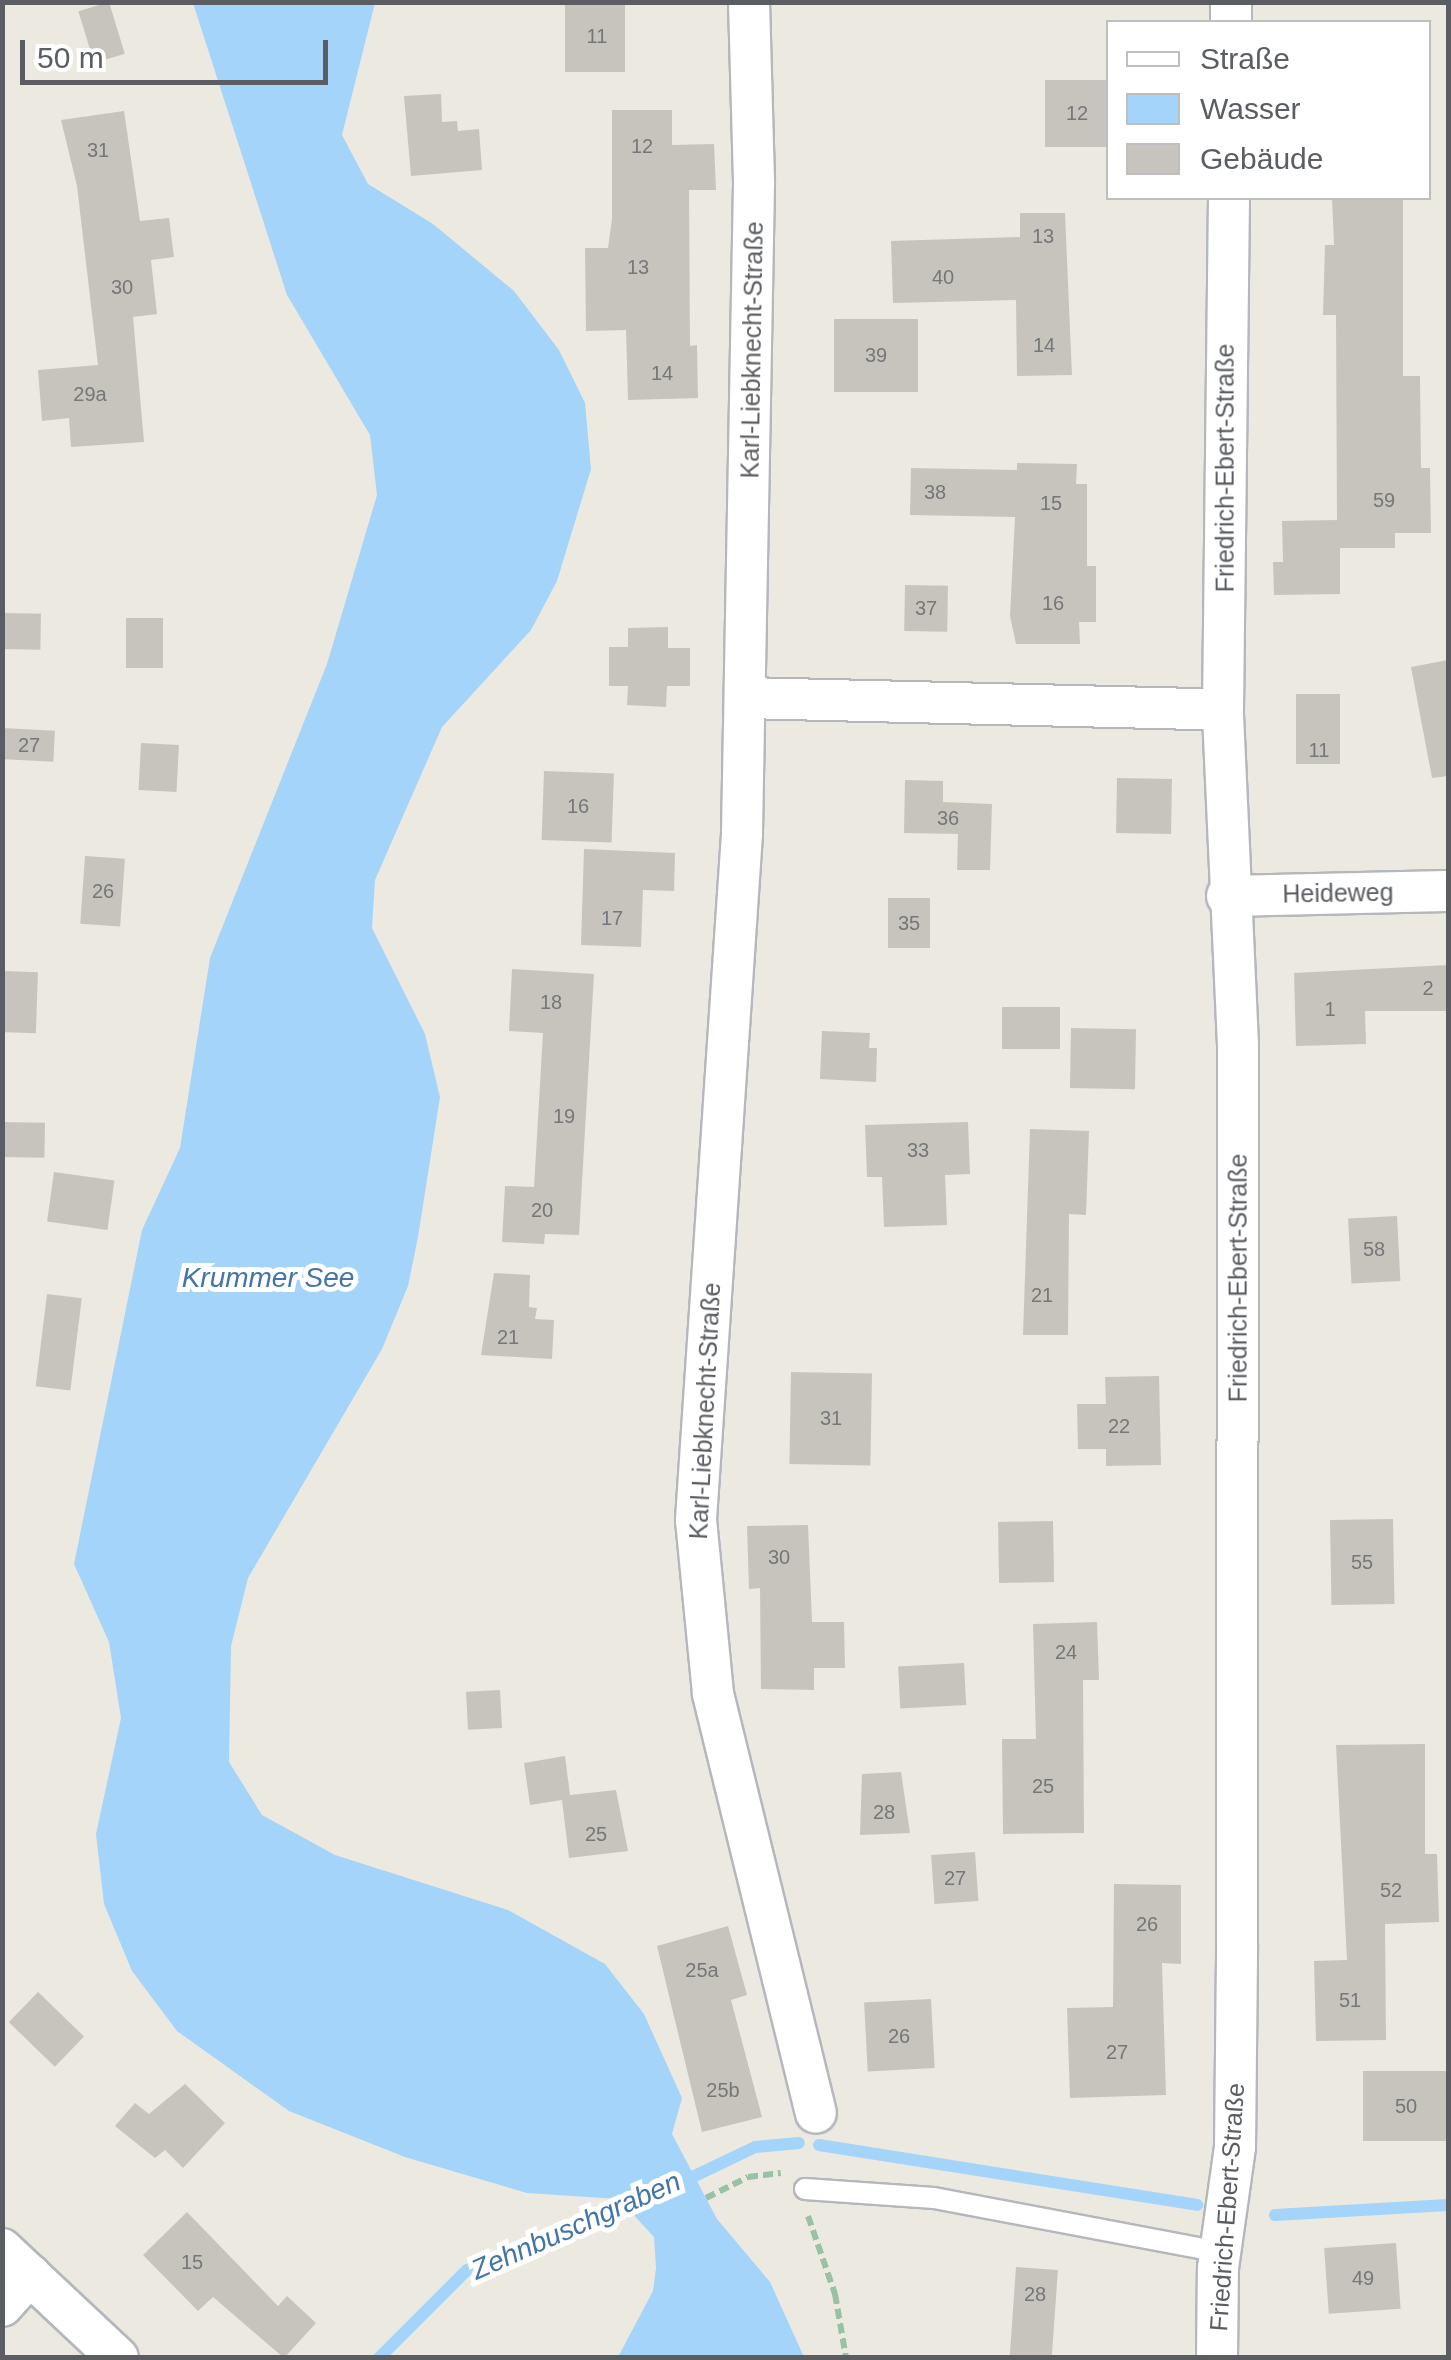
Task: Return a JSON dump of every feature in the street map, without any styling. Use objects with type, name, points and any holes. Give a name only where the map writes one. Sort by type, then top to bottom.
[{"type":"street","name":"Karl-Liebknecht-Straße","points":[[749,2],[754,184],[746,698],[698,1553],[713,1694],[816,2112]]},
{"type":"street","name":"Friedrich-Ebert-Straße","points":[[1217,2358],[1220,2252],[1235,2146],[1238,1905],[1238,1045],[1227,896],[1223,710],[1228,200]]},
{"type":"street","points":[[746,698],[1223,710]]},
{"type":"street","name":"Heideweg","points":[[1227,896],[1448,891]]},
{"type":"street","points":[[2,2306],[16,2262],[118,2358]]},
{"type":"lane","points":[[805,2189],[934,2198],[1220,2252]]},
{"type":"path","points":[[706,2198],[764,2174],[807,2173],[805,2189],[846,2358]]},
{"type":"water","name":"Krummer See","points":[[193,3],[375,3],[342,135],[368,184],[433,224],[514,291],[559,350],[585,403],[591,469],[557,581],[531,630],[442,727],[375,880],[372,928],[425,1034],[440,1097],[418,1237],[408,1286],[382,1349],[248,1578],[231,1646],[229,1762],[262,1815],[335,1855],[508,1910],[605,1964],[644,2014],[682,2098],[672,2134],[717,2219],[770,2282],[804,2357],[618,2357],[653,2291],[656,2268],[654,2237],[619,2199],[527,2193],[405,2157],[289,2111],[177,2031],[132,1971],[104,1904],[96,1834],[121,1718],[109,1642],[74,1564],[142,1230],[180,1148],[210,958],[327,664],[377,495],[370,435],[287,295]]},
{"type":"building","points":[[109,2],[125,54],[94,63],[78,11]]},
{"type":"building","points":[[565,2],[625,2],[625,72],[565,72]]},
{"type":"building","points":[[1045,80],[1106,80],[1106,147],[1045,147]]},
{"type":"building","points":[[441,94],[442,122],[457,121],[458,131],[479,129],[482,170],[411,176],[404,96]]},
{"type":"building","points":[[612,110],[672,110],[672,145],[714,144],[716,190],[689,190],[690,346],[697,345],[698,398],[628,400],[626,330],[586,331],[585,248],[608,248],[612,219]]},
{"type":"building","points":[[124,111],[140,221],[169,218],[174,257],[151,260],[157,314],[133,317],[144,442],[71,447],[69,418],[42,421],[38,370],[98,365],[77,186],[61,120]]},
{"type":"building","points":[[1332,200],[1403,200],[1403,376],[1420,376],[1421,468],[1430,468],[1431,533],[1395,533],[1395,548],[1340,548],[1340,594],[1274,595],[1273,562],[1283,562],[1282,521],[1337,520],[1336,315],[1323,315],[1325,245],[1334,245]]},
{"type":"building","points":[[1020,213],[1065,213],[1072,375],[1017,376],[1016,300],[893,303],[891,241],[1020,237]]},
{"type":"building","points":[[834,319],[918,319],[918,392],[834,392]]},
{"type":"building","points":[[1017,463],[1077,464],[1076,484],[1087,484],[1087,566],[1096,566],[1096,622],[1079,622],[1080,644],[1016,644],[1010,616],[1015,517],[910,515],[911,468],[1017,470]]},
{"type":"building","points":[[905,585],[948,586],[947,632],[904,631]]},
{"type":"building","points":[[2,613],[41,614],[40,650],[2,649]]},
{"type":"building","points":[[126,618],[163,618],[163,668],[126,668]]},
{"type":"building","points":[[668,627],[668,648],[690,648],[690,686],[667,686],[666,707],[627,705],[628,686],[609,686],[609,647],[628,647],[628,628]]},
{"type":"building","points":[[1448,660],[1448,776],[1432,778],[1411,667]]},
{"type":"building","points":[[1296,694],[1340,694],[1340,764],[1296,764]]},
{"type":"building","points":[[2,728],[55,731],[53,762],[2,759]]},
{"type":"building","points":[[141,743],[179,745],[176,792],[139,790]]},
{"type":"building","points":[[544,771],[614,773],[612,842],[542,840]]},
{"type":"building","points":[[1117,778],[1172,779],[1171,834],[1116,833]]},
{"type":"building","points":[[905,780],[943,781],[943,802],[992,804],[990,870],[957,870],[958,834],[904,833]]},
{"type":"building","points":[[584,849],[675,853],[674,891],[643,890],[641,947],[581,945]]},
{"type":"building","points":[[85,856],[125,859],[120,927],[80,924]]},
{"type":"building","points":[[888,898],[930,898],[930,948],[888,948]]},
{"type":"building","points":[[1448,965],[1448,1011],[1365,1011],[1366,1044],[1296,1046],[1294,973]]},
{"type":"building","points":[[512,969],[594,974],[579,1235],[545,1234],[544,1244],[502,1242],[505,1186],[534,1187],[543,1033],[509,1031]]},
{"type":"building","points":[[2,971],[38,972],[36,1033],[2,1032]]},
{"type":"building","points":[[1002,1007],[1060,1007],[1060,1049],[1002,1049]]},
{"type":"building","points":[[1071,1028],[1136,1029],[1135,1089],[1070,1088]]},
{"type":"building","points":[[822,1031],[870,1033],[869,1048],[877,1048],[876,1082],[820,1079]]},
{"type":"building","points":[[2,1122],[45,1123],[44,1158],[2,1157]]},
{"type":"building","points":[[968,1122],[970,1174],[945,1175],[947,1225],[884,1227],[882,1177],[867,1177],[865,1125]]},
{"type":"building","points":[[1030,1129],[1089,1131],[1086,1215],[1069,1214],[1068,1335],[1023,1335]]},
{"type":"building","points":[[54,1172],[114,1180],[107,1230],[47,1222]]},
{"type":"building","points":[[1397,1216],[1400,1281],[1351,1283],[1348,1219]]},
{"type":"building","points":[[494,1273],[530,1275],[529,1307],[537,1308],[535,1319],[554,1320],[552,1359],[481,1355]]},
{"type":"building","points":[[47,1294],[82,1298],[70,1391],[36,1386]]},
{"type":"building","points":[[791,1372],[872,1373],[870,1465],[789,1464]]},
{"type":"building","points":[[1159,1376],[1161,1465],[1106,1466],[1106,1449],[1078,1449],[1077,1404],[1106,1404],[1105,1377]]},
{"type":"building","points":[[1393,1519],[1394,1604],[1331,1605],[1330,1520]]},
{"type":"building","points":[[1053,1521],[1054,1582],[999,1583],[998,1522]]},
{"type":"building","points":[[808,1525],[812,1622],[844,1622],[845,1668],[814,1668],[814,1690],[761,1689],[760,1588],[749,1589],[747,1526]]},
{"type":"building","points":[[1097,1622],[1099,1680],[1083,1680],[1084,1833],[1003,1834],[1002,1739],[1036,1739],[1033,1624]]},
{"type":"building","points":[[964,1663],[966,1705],[900,1708],[898,1666]]},
{"type":"building","points":[[500,1690],[502,1728],[468,1730],[466,1692]]},
{"type":"building","points":[[1425,1744],[1425,1854],[1437,1854],[1439,1922],[1385,1924],[1386,2040],[1316,2041],[1314,1961],[1347,1960],[1336,1745]]},
{"type":"building","points":[[565,1756],[570,1795],[616,1790],[628,1851],[569,1858],[562,1800],[530,1805],[524,1763]]},
{"type":"building","points":[[901,1772],[910,1833],[860,1835],[862,1774]]},
{"type":"building","points":[[975,1852],[978,1901],[935,1904],[931,1855]]},
{"type":"building","points":[[1114,1884],[1181,1885],[1181,1964],[1162,1963],[1166,2095],[1070,2098],[1067,2008],[1113,2007]]},
{"type":"building","points":[[728,1926],[747,1995],[731,2000],[762,2117],[702,2132],[657,1946]]},
{"type":"building","points":[[38,1992],[84,2036],[55,2067],[9,2022]]},
{"type":"building","points":[[931,1999],[935,2068],[868,2071],[864,2003]]},
{"type":"building","points":[[1363,2071],[1448,2071],[1448,2141],[1363,2141]]},
{"type":"building","points":[[185,2084],[225,2123],[183,2168],[165,2150],[155,2158],[115,2126],[135,2103],[149,2114]]},
{"type":"building","points":[[187,2212],[278,2306],[287,2296],[316,2323],[284,2358],[213,2297],[198,2311],[143,2255]]},
{"type":"building","points":[[1396,2243],[1401,2309],[1329,2314],[1324,2248]]},
{"type":"building","points":[[1016,2267],[1058,2270],[1052,2358],[1010,2358]]},
{"type":"waterway","name":"Zehnbuschgraben","points":[[680,2183],[755,2147],[799,2143]]},
{"type":"waterway","name":"Zehnbuschgraben","points":[[819,2145],[1197,2205]]},
{"type":"waterway","name":"Zehnbuschgraben","points":[[379,2358],[467,2270],[639,2201]]},
{"type":"waterway","name":"Zehnbuschgraben","points":[[1275,2215],[1448,2205]]}]
